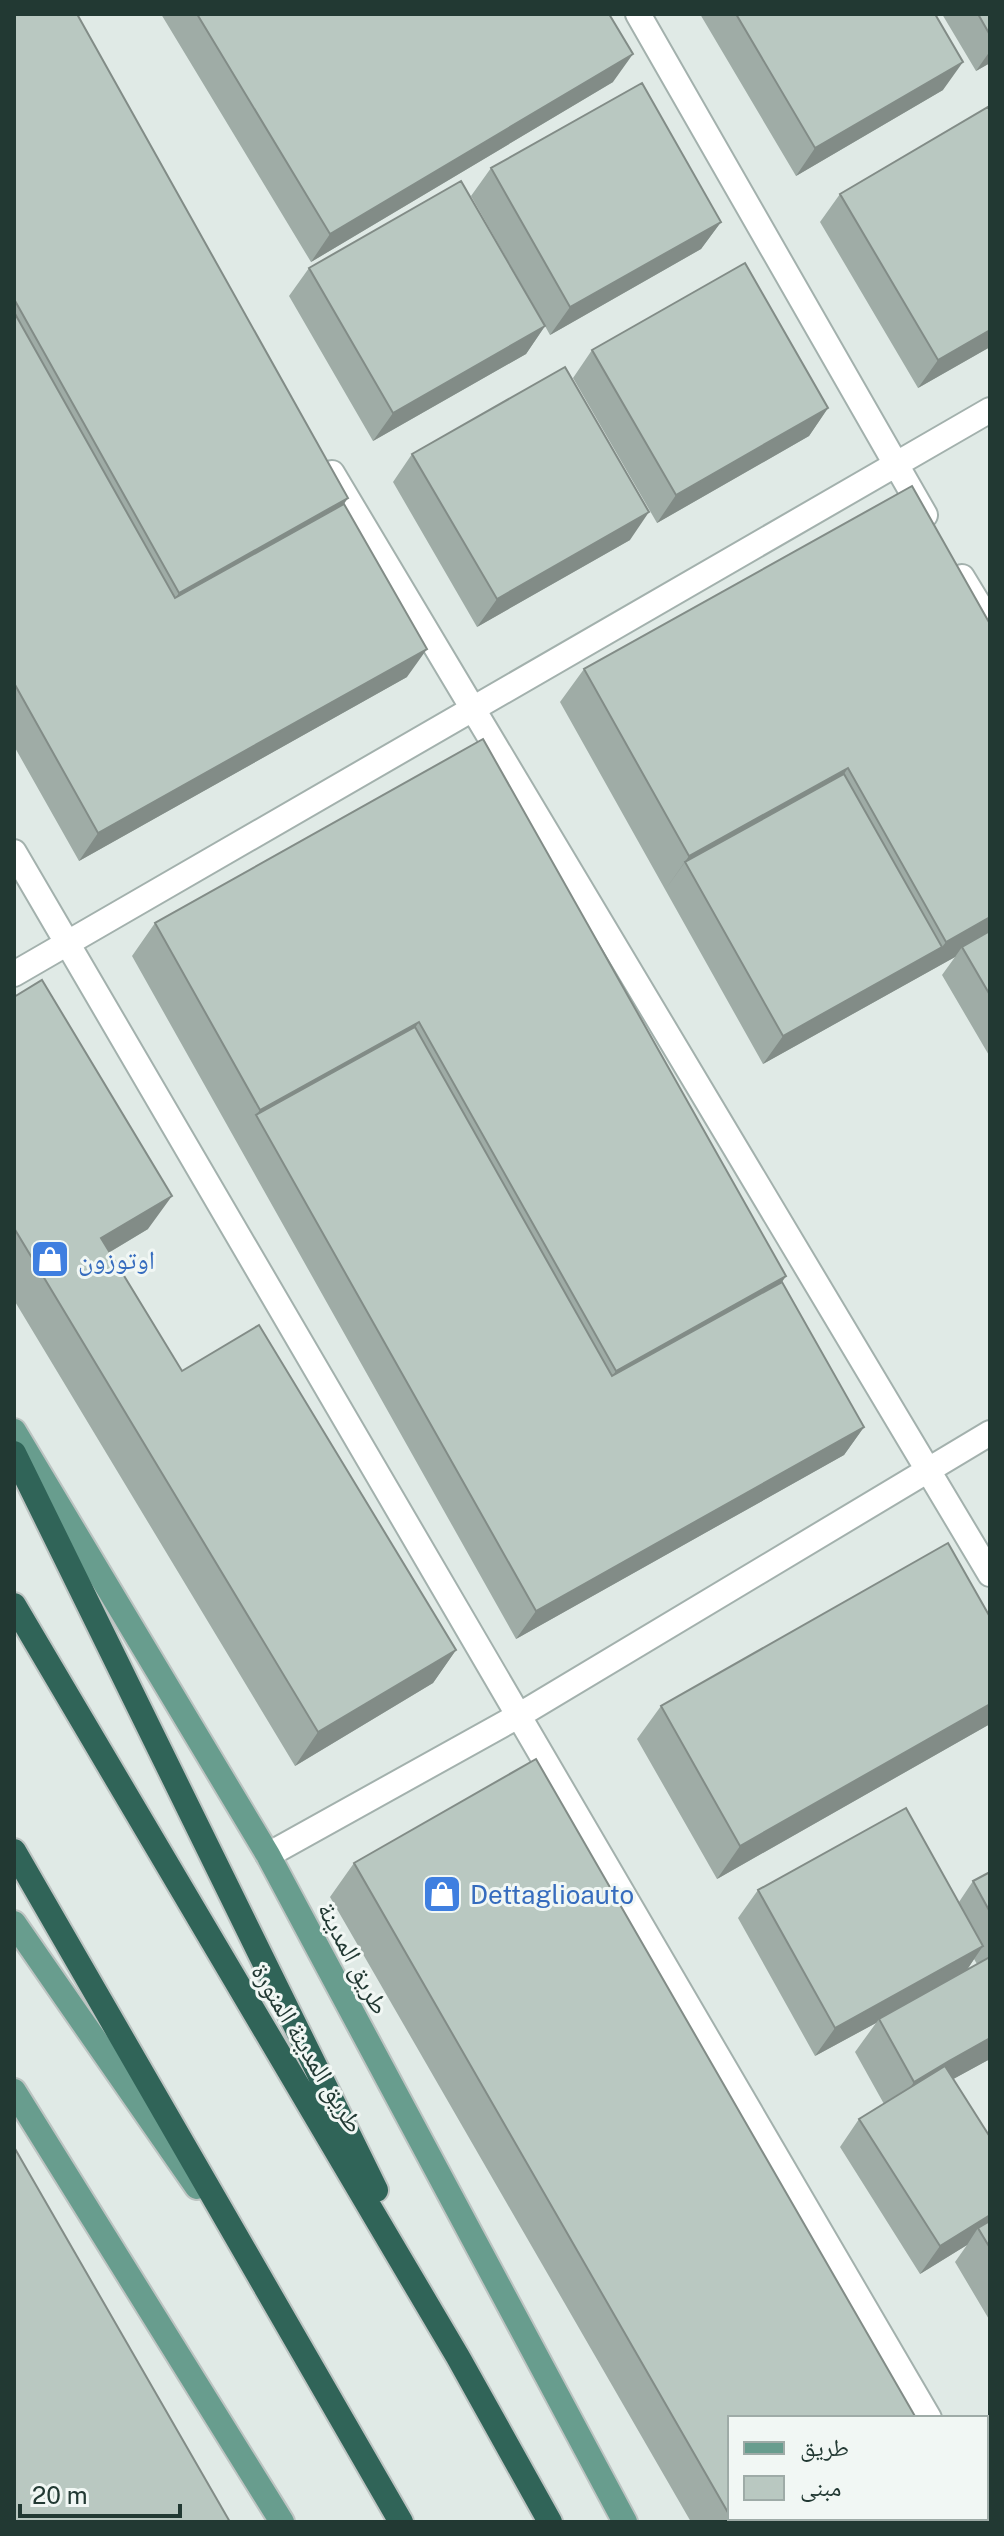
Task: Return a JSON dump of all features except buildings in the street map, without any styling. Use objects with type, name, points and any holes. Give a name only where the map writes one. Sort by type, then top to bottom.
[{"type":"highway","points":[[14,1453],[458,2357]]},
{"type":"highway","name":"طريق المدينة المنورة","points":[[14,1605],[458,2357],[550,2522]]},
{"type":"highway","points":[[14,1851],[401,2522]]},
{"type":"main road","name":"طريق المدينة","points":[[14,1431],[268,1855],[625,2522]]},
{"type":"main road","points":[[14,1923],[253,2267]]},
{"type":"main road","points":[[14,2091],[282,2522]]},
{"type":"street","points":[[638,14],[934,531]]},
{"type":"street","points":[[14,974],[990,410]]},
{"type":"street","points":[[319,450],[990,1574]]},
{"type":"street","points":[[950,557],[990,623]]},
{"type":"street","points":[[14,852],[928,2416]]},
{"type":"street","points":[[268,1855],[518,1716],[990,1433]]},
{"type":"place","name":"اوتوزون","points":[[50,1259]]},
{"type":"place","name":"Dettaglioauto","points":[[442,1894]]}]
